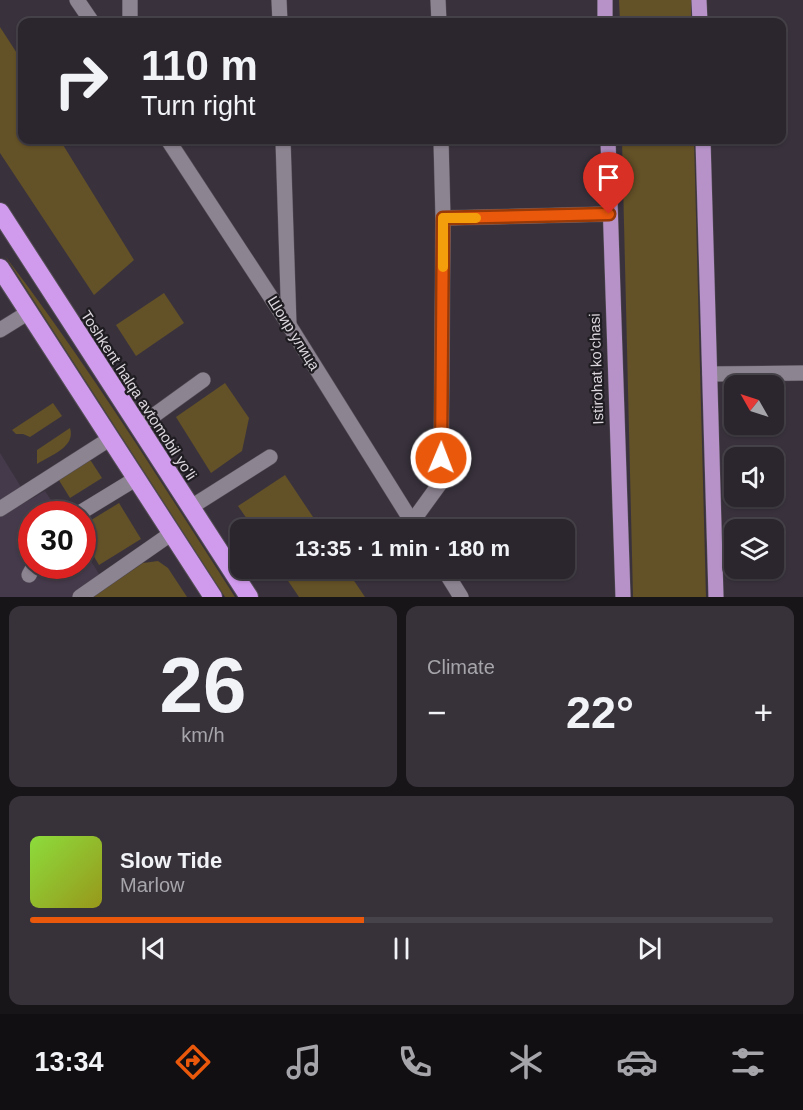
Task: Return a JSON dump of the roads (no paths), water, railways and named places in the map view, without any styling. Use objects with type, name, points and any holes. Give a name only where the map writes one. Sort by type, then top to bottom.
[{"type":"highway","name":"Toshkent halqa avtomobil yo'li","points":[[0,212],[249,597]]},
{"type":"highway","points":[[0,268],[213,597]]},
{"type":"main road","points":[[605,0],[605,18]]},
{"type":"main road","points":[[699,0],[700,18]]},
{"type":"main road","name":"Istirohat ko'chasi","points":[[608,144],[623,597]]},
{"type":"main road","points":[[703,144],[716,597]]},
{"type":"street","points":[[77,0],[89,18]]},
{"type":"street","points":[[130,0],[130,18]]},
{"type":"street","points":[[279,0],[280,18]]},
{"type":"street","points":[[438,0],[439,18]]},
{"type":"street","name":"Шоир улица","points":[[171,144],[290,325],[411,519]]},
{"type":"street","points":[[283,144],[290,325]]},
{"type":"street","points":[[419,519],[441,482],[443,218],[441,144]]},
{"type":"street","points":[[443,218],[609,214]]},
{"type":"street","points":[[0,330],[28,312]]},
{"type":"street","points":[[710,374],[803,373]]},
{"type":"street","points":[[138,427],[203,380]]},
{"type":"street","points":[[0,510],[111,438]]},
{"type":"street","points":[[191,507],[270,457]]},
{"type":"street","points":[[96,503],[137,478]]},
{"type":"street","points":[[80,597],[172,532]]},
{"type":"street","points":[[450,579],[461,597]]}]
